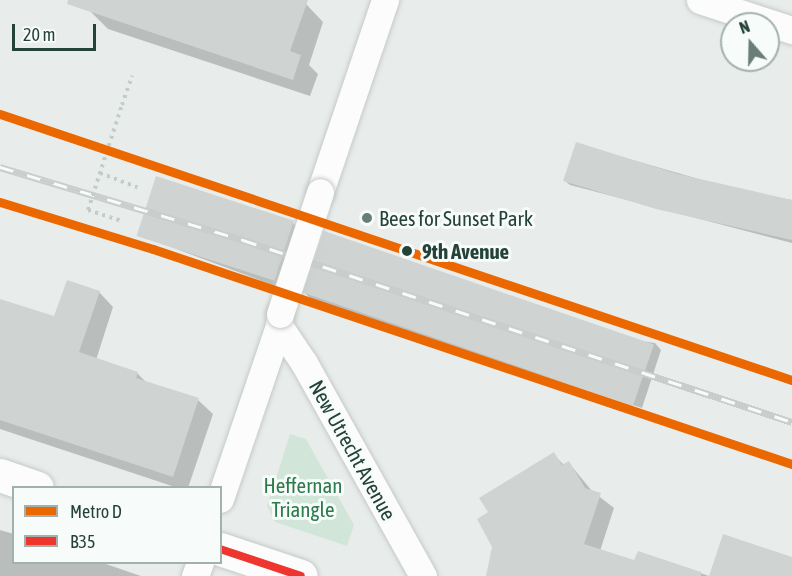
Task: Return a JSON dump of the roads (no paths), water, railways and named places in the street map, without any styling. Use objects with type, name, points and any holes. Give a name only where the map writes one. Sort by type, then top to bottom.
[{"type":"main road","points":[[0,475],[31,486]]},
{"type":"main road","points":[[222,550],[301,576]]},
{"type":"street","points":[[222,493],[280,320],[339,132],[385,0]]},
{"type":"street","points":[[700,0],[792,30]]},
{"type":"street","name":"New Utrecht Avenue","points":[[280,320],[423,576]]},
{"type":"railway","points":[[0,167],[243,240],[792,422]]},
{"type":"metro line","name":"D","points":[[0,114],[792,380]]},
{"type":"metro line","name":"D","points":[[0,202],[153,249],[792,464]]},
{"type":"place","name":"Bees for Sunset Park","points":[[367,218]]},
{"type":"place","name":"9th Avenue","points":[[407,251]]},
{"type":"park label","name":"Heffernan Triangle","points":[[303,497]]}]
